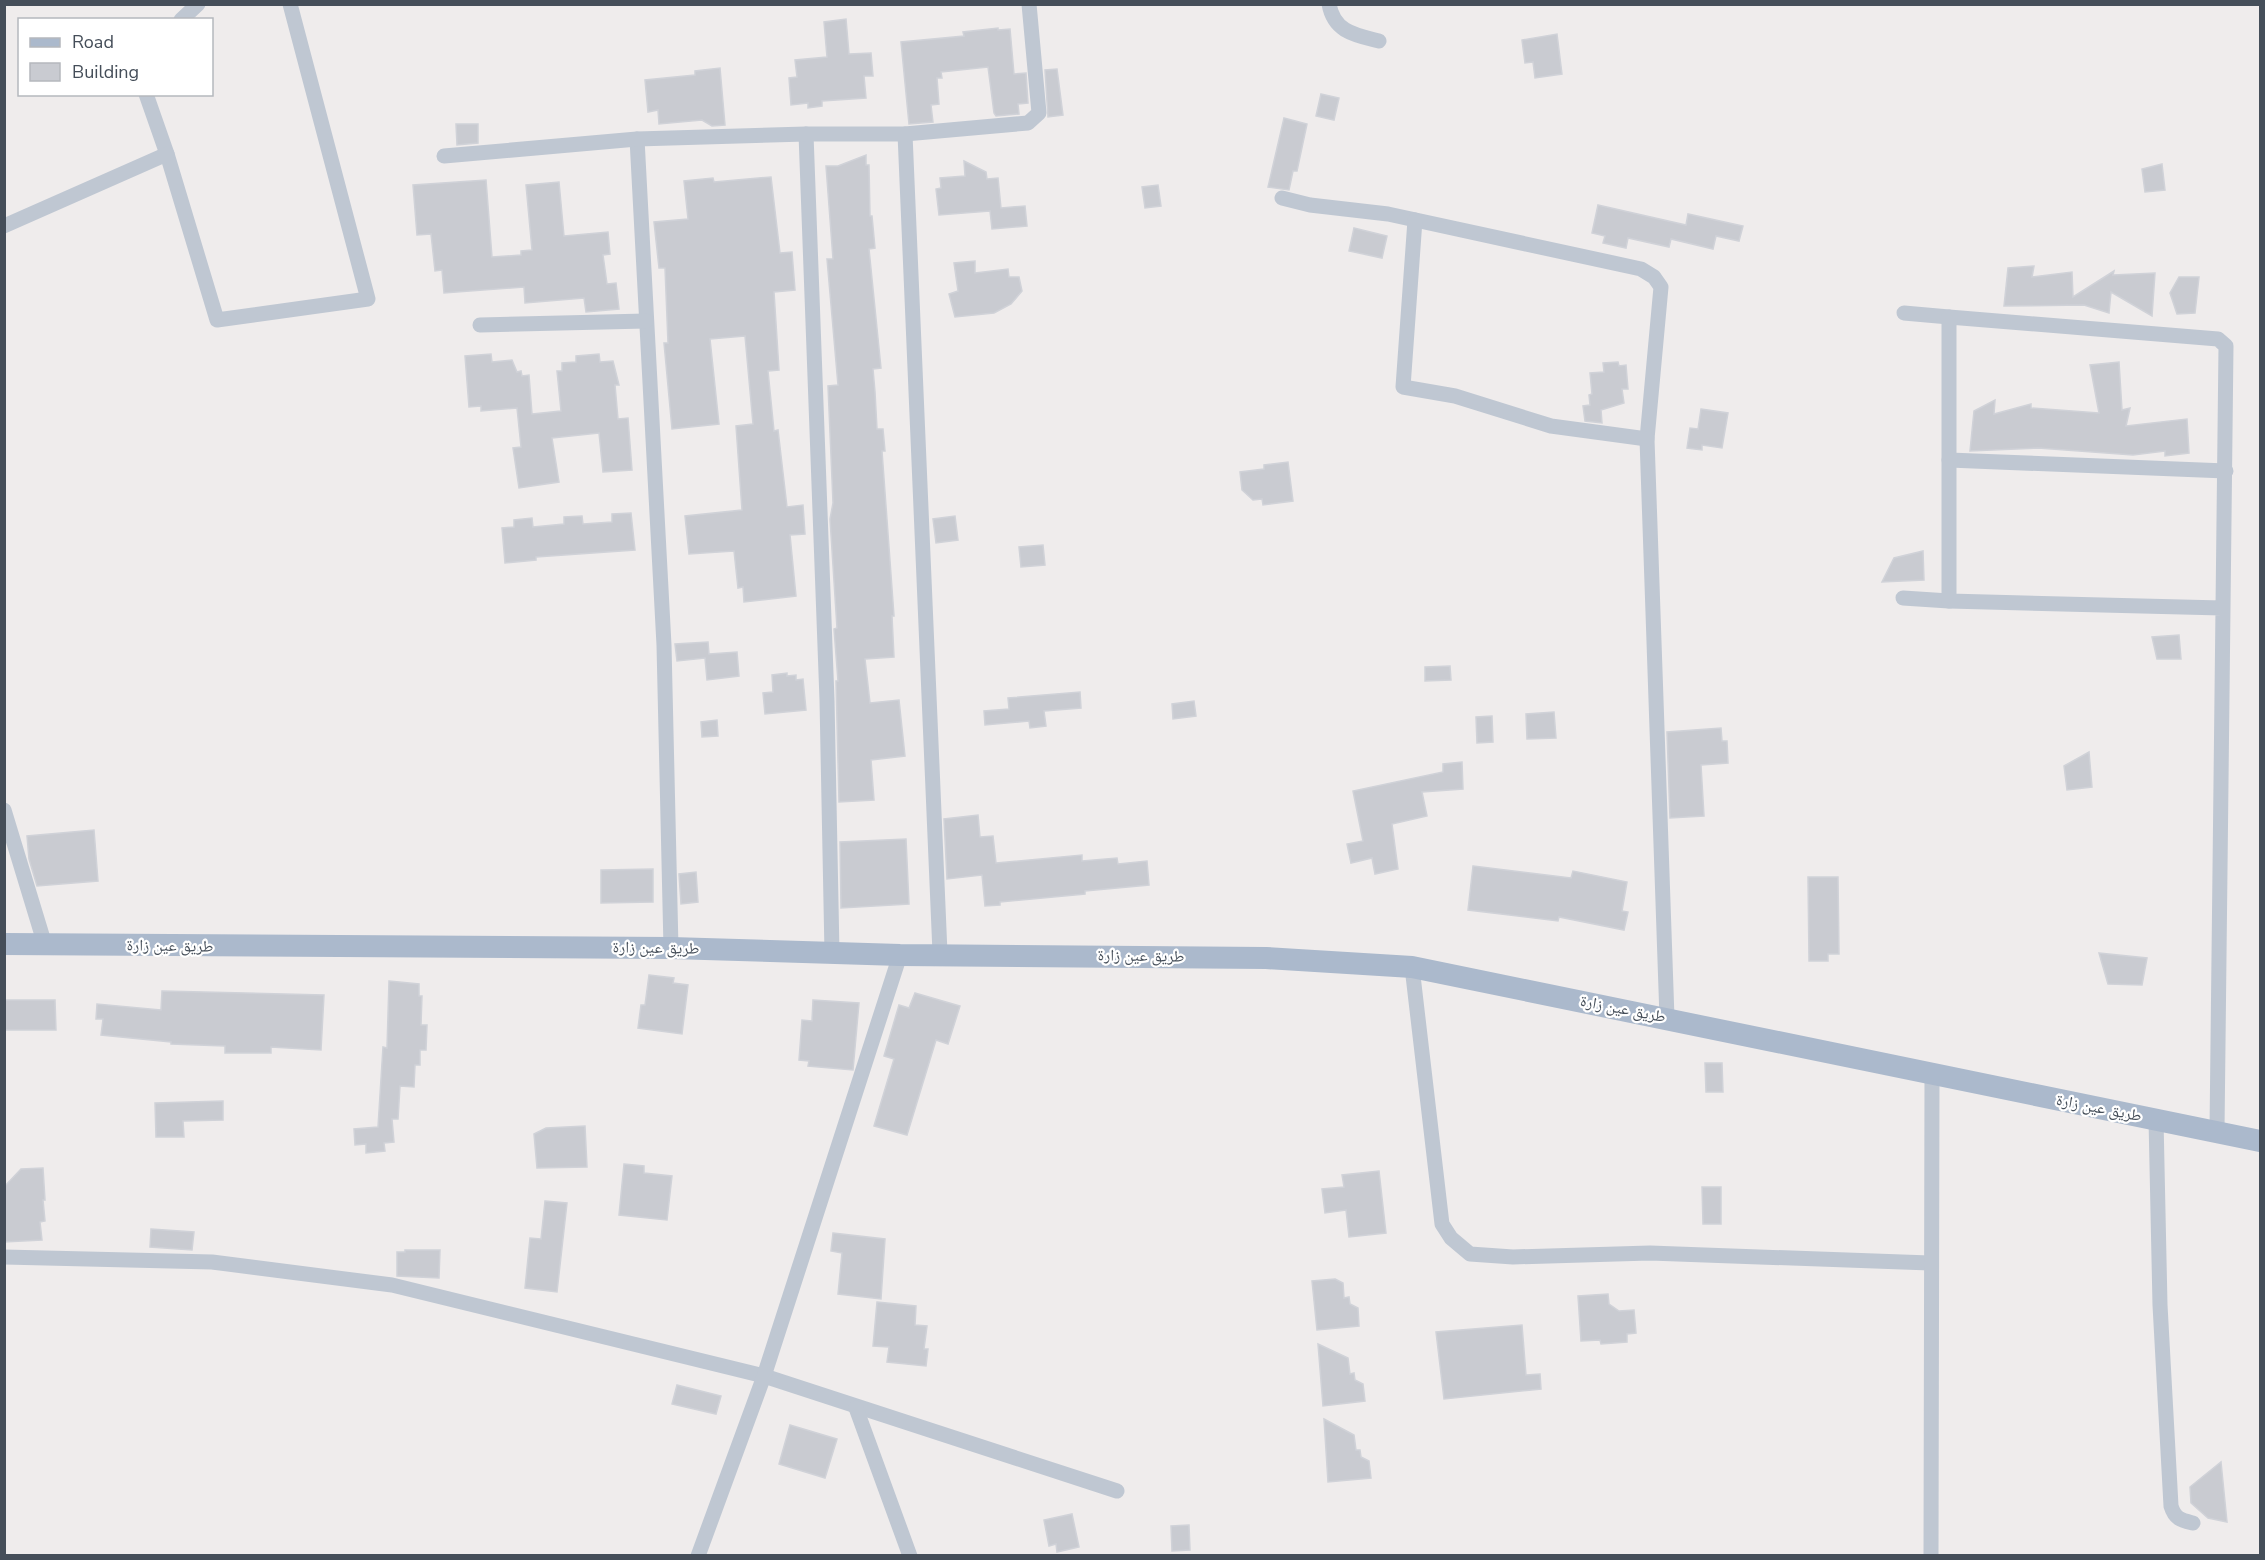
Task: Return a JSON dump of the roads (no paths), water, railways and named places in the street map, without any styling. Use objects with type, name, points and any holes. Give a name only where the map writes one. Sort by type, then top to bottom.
[{"type":"main road","name":"طريق عين زارة","points":[[4,944],[671,948],[900,955],[940,953],[1266,958],[1412,967],[2260,1141]]},
{"type":"street","points":[[183,18],[198,4]]},
{"type":"street","points":[[147,96],[167,154],[217,320],[368,299],[290,4]]},
{"type":"street","points":[[444,156],[637,139],[806,134],[905,134],[1028,123],[1036,119],[1039,107],[1029,4]]},
{"type":"street","points":[[1329,4],[1340,29],[1379,41]]},
{"type":"street","points":[[806,134],[827,700],[832,953]]},
{"type":"street","points":[[905,134],[940,953]]},
{"type":"street","points":[[637,139],[664,645],[671,948]]},
{"type":"street","points":[[4,226],[167,154]]},
{"type":"street","points":[[1282,198],[1415,220],[1641,269],[1654,277],[1661,287],[1647,439],[1667,1018]]},
{"type":"street","points":[[1415,220],[1403,387],[1455,396],[1551,426],[1647,439]]},
{"type":"street","points":[[1904,313],[2223,341],[2226,346],[2217,1131]]},
{"type":"street","points":[[1949,317],[1949,601]]},
{"type":"street","points":[[480,325],[646,321]]},
{"type":"street","points":[[1949,460],[2226,471]]},
{"type":"street","points":[[1903,598],[2222,608]]},
{"type":"street","points":[[4,810],[45,945]]},
{"type":"street","points":[[698,1556],[764,1377],[900,955]]},
{"type":"street","points":[[1412,967],[1442,1224],[1451,1238],[1470,1254],[1513,1257],[1650,1253],[1930,1263]]},
{"type":"street","points":[[1931,1556],[1932,1074]]},
{"type":"street","points":[[2156,1119],[2160,1305],[2171,1506],[2173,1514],[2179,1520],[2193,1523]]},
{"type":"street","points":[[4,1257],[212,1262],[392,1286],[764,1377],[1117,1491]]},
{"type":"street","points":[[856,1408],[910,1556]]}]
